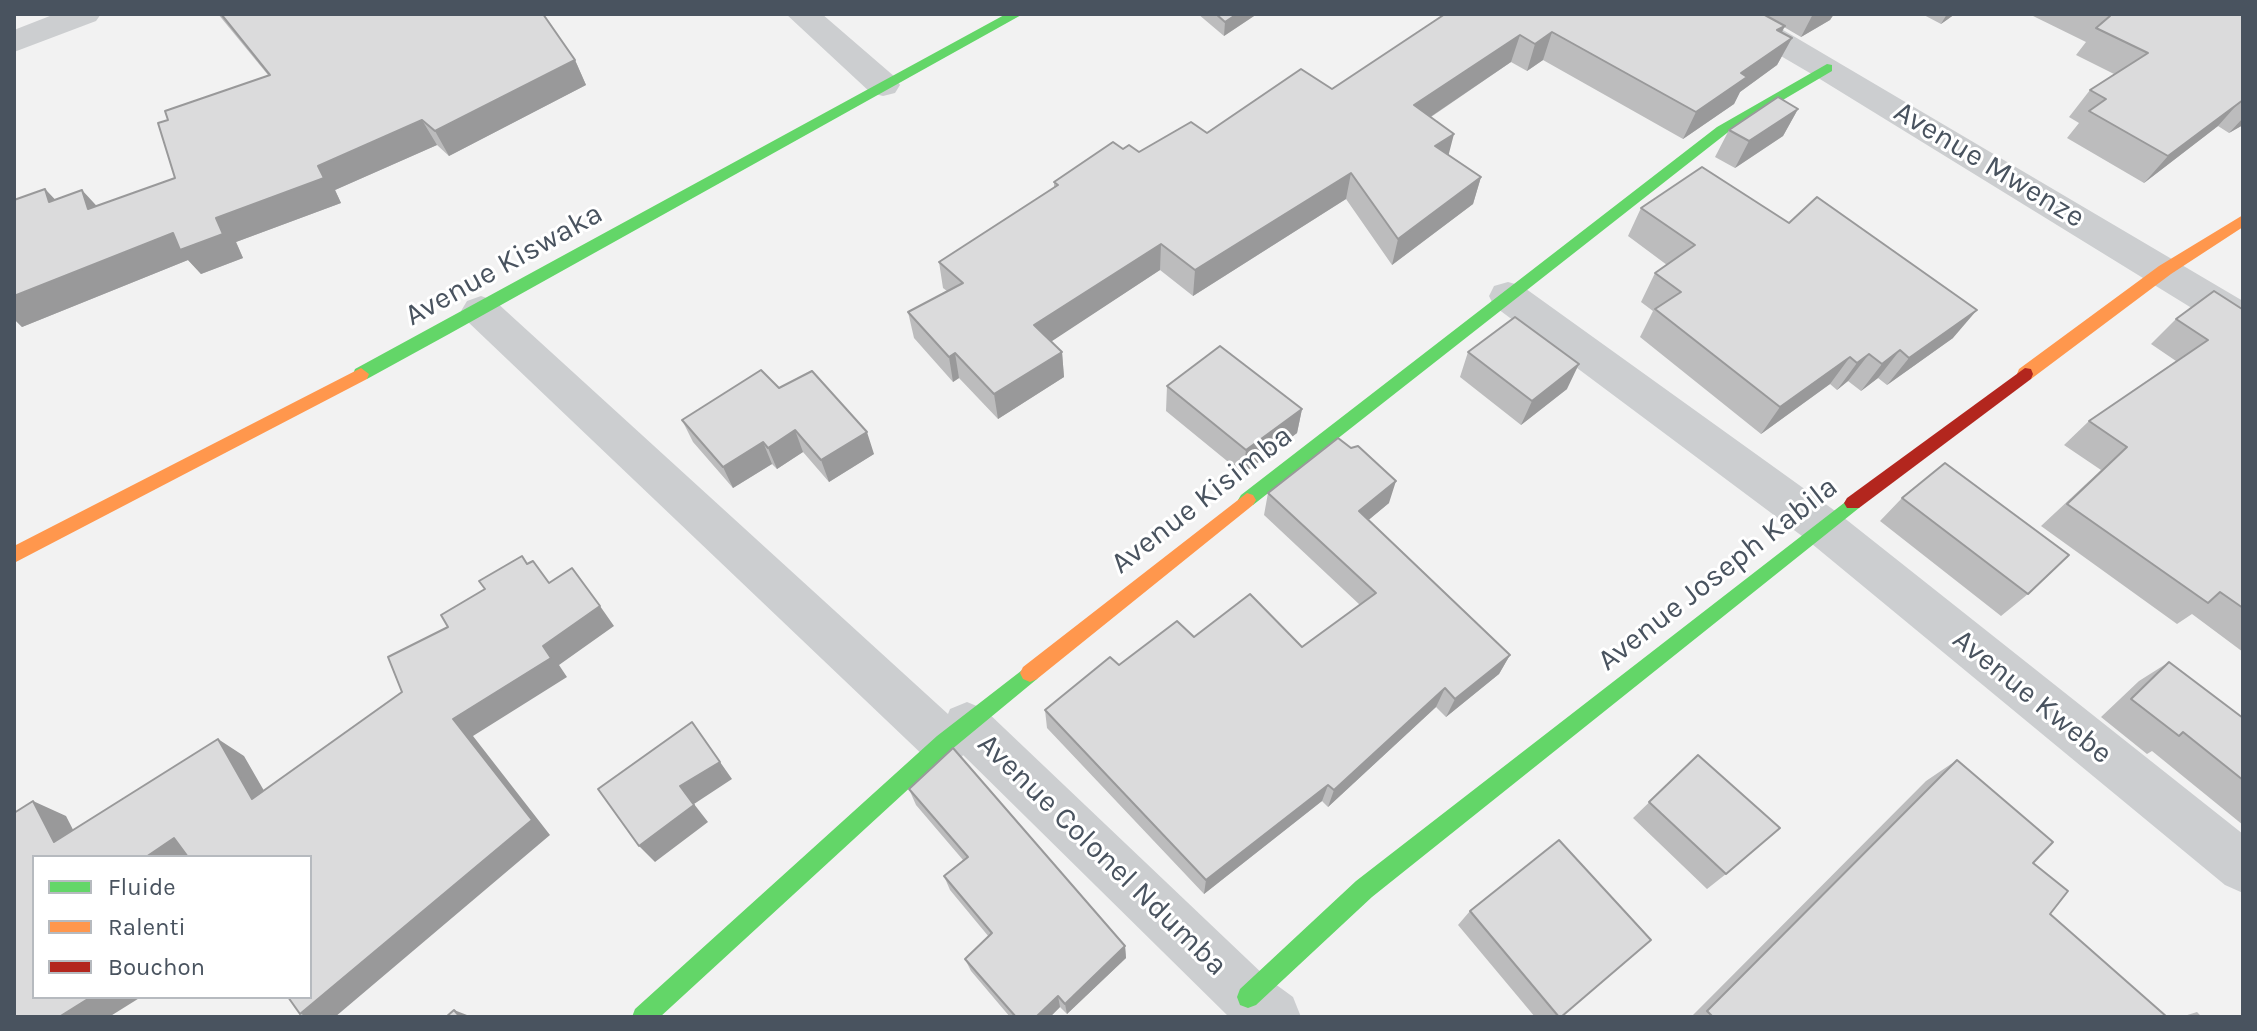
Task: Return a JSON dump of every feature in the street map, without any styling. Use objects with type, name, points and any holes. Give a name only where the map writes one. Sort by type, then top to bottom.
[{"type":"street","points":[[14,42],[85,14]]},
{"type":"street","points":[[802,14],[883,85]]},
{"type":"street","name":"Avenue Kiswaka","points":[[14,555],[481,311],[883,85],[1016,14]]},
{"type":"street","name":"Avenue Mwenze","points":[[1732,14],[2165,270],[2243,320]]},
{"type":"street","name":"Avenue Kisimba","points":[[643,1017],[956,734],[1154,572],[1722,130],[1827,68]]},
{"type":"street","name":"Avenue Joseph Kabila","points":[[1260,1007],[1364,889],[1822,526],[2165,270],[2243,220]]},
{"type":"street","name":"Avenue Kwebe","points":[[1508,296],[1822,526],[2243,867]]},
{"type":"street","name":"Avenue Colonel Ndumba","points":[[481,311],[1260,1007]]},
{"type":"building","points":[[221,14],[543,14],[575,60],[435,131],[422,120],[318,166],[324,178],[216,218],[223,234],[180,250],[173,233],[14,296],[14,200],[45,189],[49,202],[82,190],[88,209],[175,178],[158,123],[168,120],[165,111],[270,75]]},
{"type":"building","points":[[1216,14],[1237,14],[1225,22]]},
{"type":"building","points":[[1445,14],[1763,14],[1785,26],[1777,30],[1792,38],[1741,73],[1747,77],[1696,112],[1552,32],[1535,44],[1520,35],[1414,105],[1454,134],[1435,146],[1481,177],[1398,239],[1351,173],[1195,270],[1161,244],[1034,325],[1062,352],[994,394],[955,353],[949,357],[908,312],[963,283],[939,262],[1058,185],[1054,182],[1113,142],[1123,149],[1129,145],[1139,152],[1191,122],[1207,133],[1301,69],[1332,89]]},
{"type":"building","points":[[2106,14],[2243,14],[2243,100],[2168,156],[2089,111],[2106,99],[2090,90],[2148,53],[2096,28],[2110,16]]},
{"type":"building","points":[[1778,97],[1798,109],[1749,141],[1729,130]]},
{"type":"building","points":[[1702,167],[1789,223],[1817,197],[1977,310],[1909,358],[1900,350],[1882,364],[1869,354],[1857,363],[1850,357],[1780,407],[1655,309],[1681,292],[1655,273],[1695,245],[1641,208]]},
{"type":"building","points":[[2214,291],[2243,308],[2243,608],[2220,592],[2208,603],[2067,504],[2127,447],[2089,421],[2208,340],[2176,319]]},
{"type":"building","points":[[1515,317],[1579,364],[1532,401],[1468,352]]},
{"type":"building","points":[[1220,346],[1302,409],[1246,450],[1167,386]]},
{"type":"building","points":[[761,370],[779,388],[812,371],[867,432],[821,460],[795,430],[768,448],[763,442],[723,467],[682,420]]},
{"type":"building","points":[[1338,438],[1351,448],[1358,446],[1396,481],[1359,511],[1510,655],[1455,699],[1445,688],[1334,790],[1328,785],[1206,880],[1045,710],[1110,657],[1119,665],[1177,621],[1194,637],[1250,594],[1302,647],[1376,593],[1268,493]]},
{"type":"building","points":[[1945,463],[2069,555],[2028,594],[1902,498]]},
{"type":"building","points":[[522,556],[527,564],[533,561],[549,583],[572,568],[600,606],[543,646],[551,658],[453,719],[532,820],[300,1014],[289,999],[312,999],[312,855],[187,855],[174,838],[149,855],[32,855],[32,999],[88,999],[59,1017],[14,1017],[14,813],[33,801],[54,842],[218,739],[252,799],[402,692],[388,657],[448,627],[441,615],[485,589],[479,581]]},
{"type":"building","points":[[2169,662],[2243,718],[2243,780],[2183,732],[2179,736],[2131,699]]},
{"type":"building","points":[[692,722],[720,762],[680,786],[694,805],[639,846],[598,789]]},
{"type":"building","points":[[953,748],[1125,946],[1065,1004],[1058,996],[1036,1017],[1016,1017],[965,959],[992,933],[944,876],[968,857],[909,789]]},
{"type":"building","points":[[1698,755],[1780,828],[1726,874],[1649,802]]},
{"type":"building","points":[[1957,760],[2053,842],[2033,863],[2068,891],[2050,914],[2167,1017],[1713,1017],[1707,1011]]},
{"type":"building","points":[[1559,840],[1651,940],[1561,1017],[1470,911]]},
{"type":"building","points":[[454,1010],[460,1017],[446,1017]]},
{"type":"traffic: fast","points":[[361,374],[1016,14]]},
{"type":"traffic: fast","points":[[1247,500],[1722,130],[1827,68]]},
{"type":"traffic: fast","points":[[1248,997],[1364,889],[1853,503]]},
{"type":"traffic: fast","points":[[643,1017],[944,743],[1030,673]]},
{"type":"traffic: slow","points":[[2025,374],[2165,270],[2243,220]]},
{"type":"traffic: slow","points":[[14,555],[361,374]]},
{"type":"traffic: slow","points":[[1030,673],[1247,500]]},
{"type":"traffic: jam","points":[[1853,503],[2025,374]]}]
